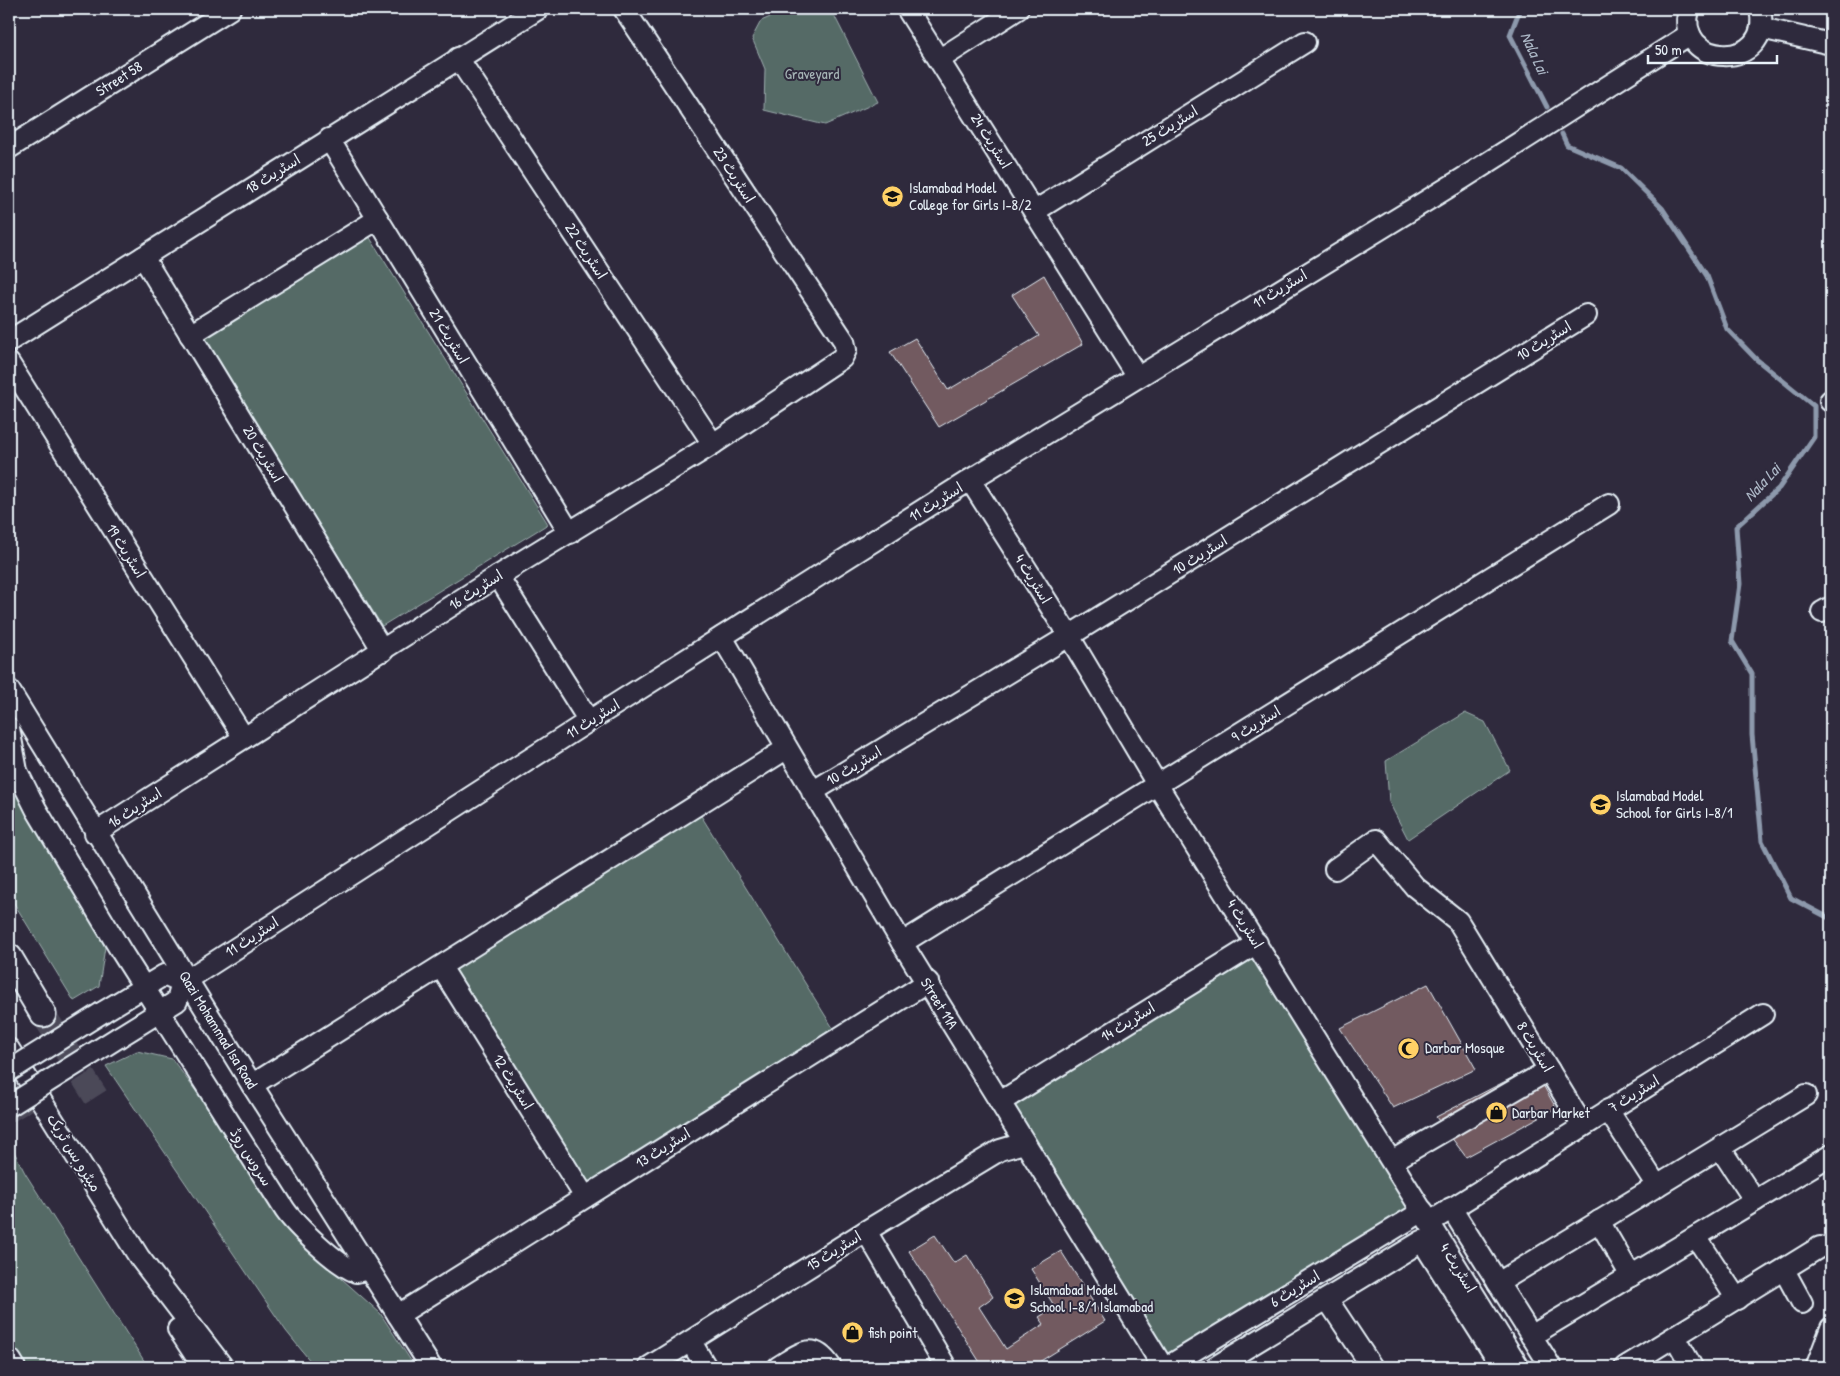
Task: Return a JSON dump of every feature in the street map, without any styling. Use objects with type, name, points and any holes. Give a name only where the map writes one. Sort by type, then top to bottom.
[{"type":"main road","points":[[9,957],[43,1014]]},
{"type":"main road","points":[[9,1362],[12,1367]]},
{"type":"street","name":"Street 58","points":[[9,148],[230,9]]},
{"type":"street","name":"اسٹریٹ 18","points":[[9,341],[538,9]]},
{"type":"street","name":"اسٹریٹ 23","points":[[624,9],[844,341]]},
{"type":"street","name":"اسٹریٹ 24","points":[[907,9],[940,58],[1137,376]]},
{"type":"street","points":[[940,58],[1018,9]]},
{"type":"street","points":[[1690,9],[1688,22],[1690,34],[1706,51],[1728,56],[1739,54],[1749,48],[1761,18],[1831,44]]},
{"type":"street","name":"اسٹریٹ 11","points":[[184,981],[970,480],[1137,376],[1462,179],[1690,34]]},
{"type":"street","name":"اسٹریٹ 25","points":[[1035,211],[1306,42]]},
{"type":"street","name":"اسٹریٹ 22","points":[[458,58],[713,444]]},
{"type":"street","name":"اسٹریٹ 21","points":[[329,139],[570,533]]},
{"type":"street","points":[[190,335],[378,219]]},
{"type":"street","name":"اسٹریٹ 20","points":[[143,257],[383,651]]},
{"type":"street","name":"اسٹریٹ 10","points":[[812,792],[1069,636],[1586,315]]},
{"type":"street","name":"اسٹریٹ 16","points":[[96,833],[498,576],[713,444],[842,358],[846,350],[844,341]]},
{"type":"street","name":"اسٹریٹ 19","points":[[9,363],[244,738]]},
{"type":"street","name":"اسٹریٹ 4","points":[[970,480],[1069,636],[1158,786],[1257,942],[1519,1367]]},
{"type":"street","name":"اسٹریٹ 9","points":[[902,943],[1158,786],[1609,504]]},
{"type":"street","points":[[498,576],[590,721]]},
{"type":"street","name":"Street 11A","points":[[722,637],[786,749],[902,943],[928,982],[1024,1143],[1165,1367]]},
{"type":"street","name":"Qazi Mohammad Isa Road","points":[[10,695],[96,833],[184,981],[431,1367]]},
{"type":"street","name":"سروس روڈ","points":[[9,728],[22,783],[143,986],[290,1218],[350,1270],[363,1272],[369,1269]]},
{"type":"street","points":[[252,1085],[786,749]]},
{"type":"street","name":"اسٹریٹ 8","points":[[1335,869],[1376,840],[1415,887],[1458,920],[1583,1126]]},
{"type":"street","name":"اسٹریٹ 14","points":[[1000,1102],[1257,942]]},
{"type":"street","name":"اسٹریٹ 12","points":[[441,967],[585,1198]]},
{"type":"street","points":[[9,1071],[143,986],[164,975],[184,981],[178,1001],[9,1106]]},
{"type":"street","name":"اسٹریٹ 13","points":[[398,1315],[928,982]]},
{"type":"street","name":"اسٹریٹ 7","points":[[1426,1216],[1451,1208],[1763,1014]]},
{"type":"street","name":"میٹرو بس ٹریک","points":[[9,1049],[139,1257],[223,1367]]},
{"type":"street","points":[[1392,1161],[1549,1070]]},
{"type":"street","points":[[1498,1283],[1806,1095]]},
{"type":"street","points":[[1608,1110],[1657,1186]]},
{"type":"street","name":"اسٹریٹ 15","points":[[649,1367],[866,1231],[1000,1150],[1024,1143]]},
{"type":"street","points":[[1720,1148],[1755,1202]]},
{"type":"street","points":[[1531,1336],[1831,1156]]},
{"type":"street","points":[[1451,1208],[1551,1367]]},
{"type":"street","name":"اسٹریٹ 6","points":[[1165,1367],[1426,1216]]},
{"type":"street","points":[[1599,1222],[1631,1276]]},
{"type":"street","points":[[866,1231],[946,1367]]},
{"type":"street","points":[[1696,1237],[1737,1299]]},
{"type":"street","points":[[1215,1367],[1242,1360],[1327,1299],[1422,1241],[1502,1367]]},
{"type":"street","points":[[1626,1367],[1820,1248]]},
{"type":"street","name":"میٹرو بس ٹریک","points":[[139,1257],[155,1295],[203,1367]]},
{"type":"street","points":[[1784,1270],[1802,1303]]},
{"type":"street","points":[[1327,1299],[1372,1367]]},
{"type":"street","points":[[1820,1363],[1831,1328]]},
{"type":"street","points":[[1224,1332],[1242,1360]]},
{"type":"street","points":[[1675,1337],[1692,1367]]},
{"type":"street","points":[[691,1342],[706,1367]]},
{"type":"street","points":[[778,1367],[802,1352],[813,1351],[823,1355],[831,1367]]},
{"type":"green space","name":"Graveyard","points":[[789,9],[831,9],[878,102],[825,125],[764,110],[765,69],[752,38],[761,21]]},
{"type":"green space","points":[[367,233],[548,524],[382,626],[201,335]]},
{"type":"green space","points":[[1465,713],[1485,722],[1510,770],[1408,839],[1389,802],[1386,761]]},
{"type":"green space","points":[[9,765],[105,947],[99,986],[74,1001],[9,895]]},
{"type":"green space","points":[[700,814],[833,1028],[585,1187],[451,969]]},
{"type":"green space","points":[[1257,943],[1413,1204],[1163,1361],[1000,1102]]},
{"type":"green space","points":[[137,1051],[172,1059],[210,1110],[284,1227],[380,1313],[415,1367],[315,1367],[286,1331],[106,1066]]},
{"type":"green space","points":[[9,1142],[25,1173],[148,1367],[27,1367],[9,1337]]},
{"type":"building","points":[[1044,275],[1083,344],[939,427],[890,352],[915,338],[948,390],[1039,336],[1012,295]]},
{"type":"building","name":"Darbar Mosque","points":[[1428,984],[1476,1069],[1393,1108],[1340,1028]]},
{"type":"building","name":"Darbar Market","points":[[1533,1067],[1556,1108],[1466,1157],[1436,1117]]},
{"type":"building","points":[[935,1235],[954,1263],[967,1255],[993,1297],[979,1307],[1006,1349],[1044,1324],[1039,1317],[1055,1307],[1031,1269],[1061,1251],[1105,1321],[1031,1367],[983,1367],[909,1251]]},
{"type":"waterway","name":"Nala Lai","points":[[1520,9],[1510,35],[1547,107]]},
{"type":"waterway","name":"Nala Lai","points":[[1562,134],[1567,145],[1621,168],[1662,208],[1707,276],[1727,329],[1756,359],[1814,406],[1814,437],[1779,488],[1736,527],[1740,584],[1732,641],[1752,674],[1752,735],[1762,841],[1791,898],[1831,919]]},
{"type":"tunnel","points":[[43,1014],[96,1097]]},
{"type":"tunnel","points":[[9,1095],[25,1122]]},
{"type":"place","name":"Islamabad Model College for Girls I-8/2","points":[[893,197]]},
{"type":"place","name":"Islamabad Model School for Girls I-8/1","points":[[1600,805]]},
{"type":"place","name":"Darbar Mosque","points":[[1409,1048]]},
{"type":"place","name":"Darbar Market","points":[[1496,1113]]},
{"type":"place","name":"Islamabad Model School I-8/1 Islamabad","points":[[1014,1299]]},
{"type":"place","name":"fish point","points":[[852,1333]]}]
